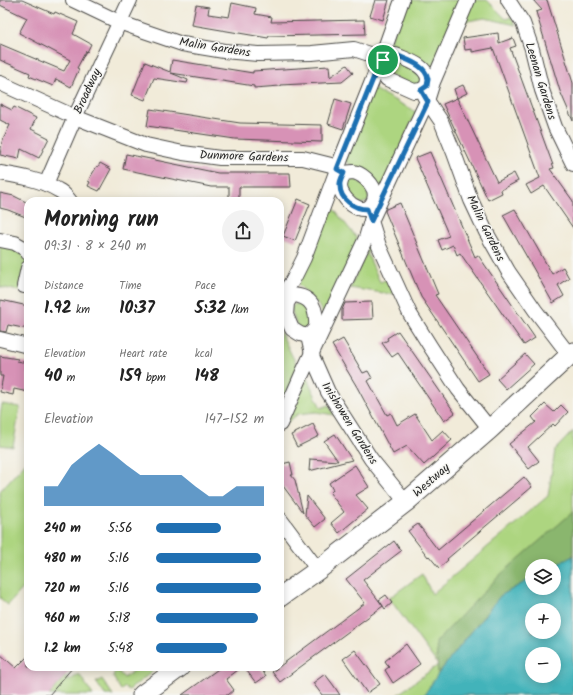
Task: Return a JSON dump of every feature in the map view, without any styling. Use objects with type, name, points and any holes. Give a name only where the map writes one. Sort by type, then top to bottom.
[{"type":"street","name":"Malin Gardens","points":[[73,0],[119,22],[182,44],[224,51],[258,54],[312,53],[354,50],[382,59],[396,55],[420,66],[424,69],[428,79],[424,96],[441,121],[471,200],[486,232],[508,271],[535,310],[571,354]]},
{"type":"street","name":"Broadway","points":[[46,184],[75,117],[130,0]]},
{"type":"street","points":[[285,290],[305,298],[311,303],[315,310],[317,316],[316,328],[308,336],[300,334],[292,329],[286,315],[287,303],[285,290],[293,280],[304,258],[340,171],[382,59],[402,0]]},
{"type":"street","points":[[284,415],[366,238],[369,215],[424,96],[433,82],[468,0]]},
{"type":"street","name":"Leenan Gardens","points":[[508,0],[523,23],[532,49],[542,90],[555,127],[573,164]]},
{"type":"street","points":[[382,59],[382,72],[387,79],[424,96]]},
{"type":"street","name":"Dunmore Gardens","points":[[0,83],[75,117],[146,145],[183,153],[220,158],[303,158],[331,165],[340,171],[358,173],[367,180],[374,190],[374,200],[369,215]]},
{"type":"street","points":[[340,171],[339,185],[342,193],[349,203],[369,215],[379,246],[410,314],[458,389],[490,429]]},
{"type":"street","points":[[0,173],[22,177],[46,184],[59,190],[66,197]]},
{"type":"street","points":[[0,240],[15,243],[24,248]]},
{"type":"street","name":"Inishowen Gardens","points":[[308,336],[313,358],[328,392],[371,459],[406,502]]},
{"type":"street","points":[[0,339],[24,345]]},
{"type":"street","name":"Westway","points":[[284,593],[318,570],[406,502],[490,429],[571,354]]},
{"type":"street","points":[[284,524],[318,570]]},
{"type":"street","points":[[142,695],[175,671]]},
{"type":"green space","points":[[405,0],[465,0],[434,67],[388,47]]},
{"type":"green space","points":[[471,0],[487,0],[506,19],[511,17],[516,25],[485,18],[461,22]]},
{"type":"green space","points":[[390,60],[420,70],[424,81],[416,87],[388,74],[387,64]]},
{"type":"green space","points":[[372,88],[416,112],[383,189],[371,178],[344,160]]},
{"type":"green space","points":[[354,178],[367,187],[369,201],[361,204],[348,194],[345,185],[349,179]]},
{"type":"green space","points":[[328,202],[360,242],[324,316],[318,305],[295,281]]},
{"type":"green space","points":[[371,242],[373,249],[367,253],[380,282],[388,279],[395,293],[390,294],[350,288]]},
{"type":"green space","points":[[0,245],[15,247],[24,256],[24,271],[19,291],[0,287]]},
{"type":"green space","points":[[295,304],[302,304],[308,309],[313,317],[309,330],[297,327],[291,308]]},
{"type":"green space","points":[[284,339],[299,370],[284,407]]},
{"type":"green space","points":[[305,374],[321,408],[329,405],[334,415],[316,412],[298,414],[284,425],[284,420]]},
{"type":"green space","points":[[2,404],[20,407],[13,447],[0,445],[0,417]]},
{"type":"green space","points":[[573,431],[573,695],[397,695],[438,665],[389,598],[422,574],[432,594],[548,496],[555,450]]},
{"type":"green space","points":[[24,464],[24,587],[8,605],[0,598],[0,491]]},
{"type":"green space","points":[[573,512],[573,556],[561,562],[561,559],[525,559],[525,582],[500,596],[438,674],[436,642],[501,574]]},
{"type":"green space","points":[[116,671],[119,672],[124,678],[134,671],[153,671],[129,690],[125,687],[121,690],[113,677],[114,673]]},
{"type":"green space","points":[[79,674],[93,695],[49,695],[66,676],[69,681]]},
{"type":"green space","points":[[102,679],[113,695],[105,695],[96,682]]},
{"type":"water","points":[[573,556],[573,695],[424,695],[438,674],[500,596],[525,582],[525,595],[561,595],[561,562]]},
{"type":"building","points":[[0,0],[22,0],[54,14],[55,12],[78,22],[73,34],[91,44],[77,68],[79,69],[71,87],[56,79],[53,86],[29,76],[30,73],[0,60],[0,44],[64,71],[70,60],[19,33],[27,18],[0,5]]},
{"type":"building","points":[[375,0],[389,0],[383,20],[370,16]]},
{"type":"building","points":[[533,0],[547,0],[573,83],[573,121],[560,91],[536,12],[542,10]]},
{"type":"building","points":[[232,3],[256,8],[255,14],[272,17],[271,22],[364,20],[365,34],[269,36],[268,38],[192,25],[196,5],[209,7],[208,14],[229,17]]},
{"type":"building","points":[[498,33],[499,43],[513,38],[516,46],[510,48],[554,168],[550,169],[573,201],[573,228],[544,186],[531,194],[526,185],[540,178],[493,48],[472,52],[472,49],[465,50],[463,38]]},
{"type":"building","points":[[172,60],[253,73],[253,71],[329,66],[330,77],[347,65],[353,73],[342,82],[280,85],[254,88],[254,86],[171,73],[188,80],[187,83],[154,78],[145,100],[132,95],[145,62],[170,72]]},
{"type":"building","points":[[463,85],[467,93],[457,98],[454,89]]},
{"type":"building","points":[[457,98],[497,182],[514,173],[518,181],[501,190],[502,193],[488,200],[443,104]]},
{"type":"building","points":[[335,99],[351,104],[343,129],[328,124]]},
{"type":"building","points":[[0,104],[12,110],[14,107],[36,118],[31,129],[49,138],[39,158],[21,149],[19,159],[0,155],[2,142],[10,125],[0,120]]},
{"type":"building","points":[[150,109],[240,123],[322,125],[322,142],[235,139],[147,126]]},
{"type":"building","points":[[430,152],[475,257],[478,255],[535,338],[524,345],[460,253],[457,255],[453,245],[442,250],[438,240],[449,236],[415,158]]},
{"type":"building","points":[[126,154],[218,173],[290,173],[291,187],[239,187],[239,197],[229,197],[229,187],[211,187],[123,169]]},
{"type":"building","points":[[100,163],[111,169],[99,191],[88,186],[90,182],[88,181]]},
{"type":"building","points":[[0,193],[14,196],[24,201],[24,216],[8,210],[0,208]]},
{"type":"building","points":[[298,199],[310,204],[295,241],[284,236]]},
{"type":"building","points":[[400,203],[438,294],[435,295],[489,374],[478,381],[421,297],[385,211],[386,209]]},
{"type":"building","points":[[515,209],[552,274],[563,267],[569,278],[558,285],[564,296],[553,303],[503,215]]},
{"type":"building","points":[[1,300],[24,305],[24,328],[8,325],[6,332],[0,331]]},
{"type":"building","points":[[372,302],[373,319],[342,320],[342,310],[345,303]]},
{"type":"building","points":[[398,331],[455,413],[444,421],[398,353],[392,357],[382,343]]},
{"type":"building","points":[[343,339],[363,373],[368,371],[372,378],[368,381],[387,415],[391,413],[397,425],[415,414],[432,440],[443,430],[452,440],[424,465],[407,446],[393,454],[357,387],[332,345]]},
{"type":"building","points":[[525,354],[534,364],[506,389],[497,379]]},
{"type":"building","points":[[0,356],[18,359],[17,361],[24,362],[24,391],[14,389],[13,395],[0,392],[3,376],[0,376]]},
{"type":"building","points":[[545,404],[554,412],[561,405],[568,412],[555,426],[553,424],[528,447],[539,461],[529,469],[509,444],[536,422],[532,417]]},
{"type":"building","points":[[313,424],[319,436],[297,447],[291,435]]},
{"type":"building","points":[[335,434],[352,460],[309,471],[310,459],[338,461],[324,441]]},
{"type":"building","points":[[290,462],[293,475],[291,475],[295,480],[303,513],[284,487],[284,464]]},
{"type":"building","points":[[355,465],[369,487],[356,495],[368,509],[339,533],[331,523],[344,512],[330,493],[333,490],[329,483]]},
{"type":"building","points":[[524,477],[532,487],[447,559],[448,560],[439,568],[429,556],[428,557],[408,531],[418,524],[438,550]]},
{"type":"building","points":[[307,496],[325,519],[315,527],[305,515]]},
{"type":"building","points":[[394,541],[401,551],[363,580],[383,606],[280,682],[272,672],[284,671],[284,663],[365,603],[346,579]]},
{"type":"building","points":[[386,595],[392,603],[385,609],[379,600]]},
{"type":"building","points":[[406,644],[420,664],[393,683],[385,670],[389,667],[385,661]]},
{"type":"building","points":[[355,650],[380,684],[367,693],[343,659]]},
{"type":"building","points":[[0,654],[16,668],[24,660],[24,671],[70,671],[49,695],[0,695]]},
{"type":"building","points":[[215,671],[237,671],[226,679],[234,690],[228,695],[182,695]]},
{"type":"building","points":[[247,671],[263,671],[266,676],[256,683]]},
{"type":"building","points":[[325,674],[340,695],[322,695],[313,683]]},
{"type":"route","points":[[396,55],[424,69],[428,79],[427,86],[421,90],[428,102],[371,221],[367,209],[361,209],[349,203],[342,193],[339,185],[344,173],[337,169],[375,73],[381,59],[383,60],[386,57],[396,55]]}]
